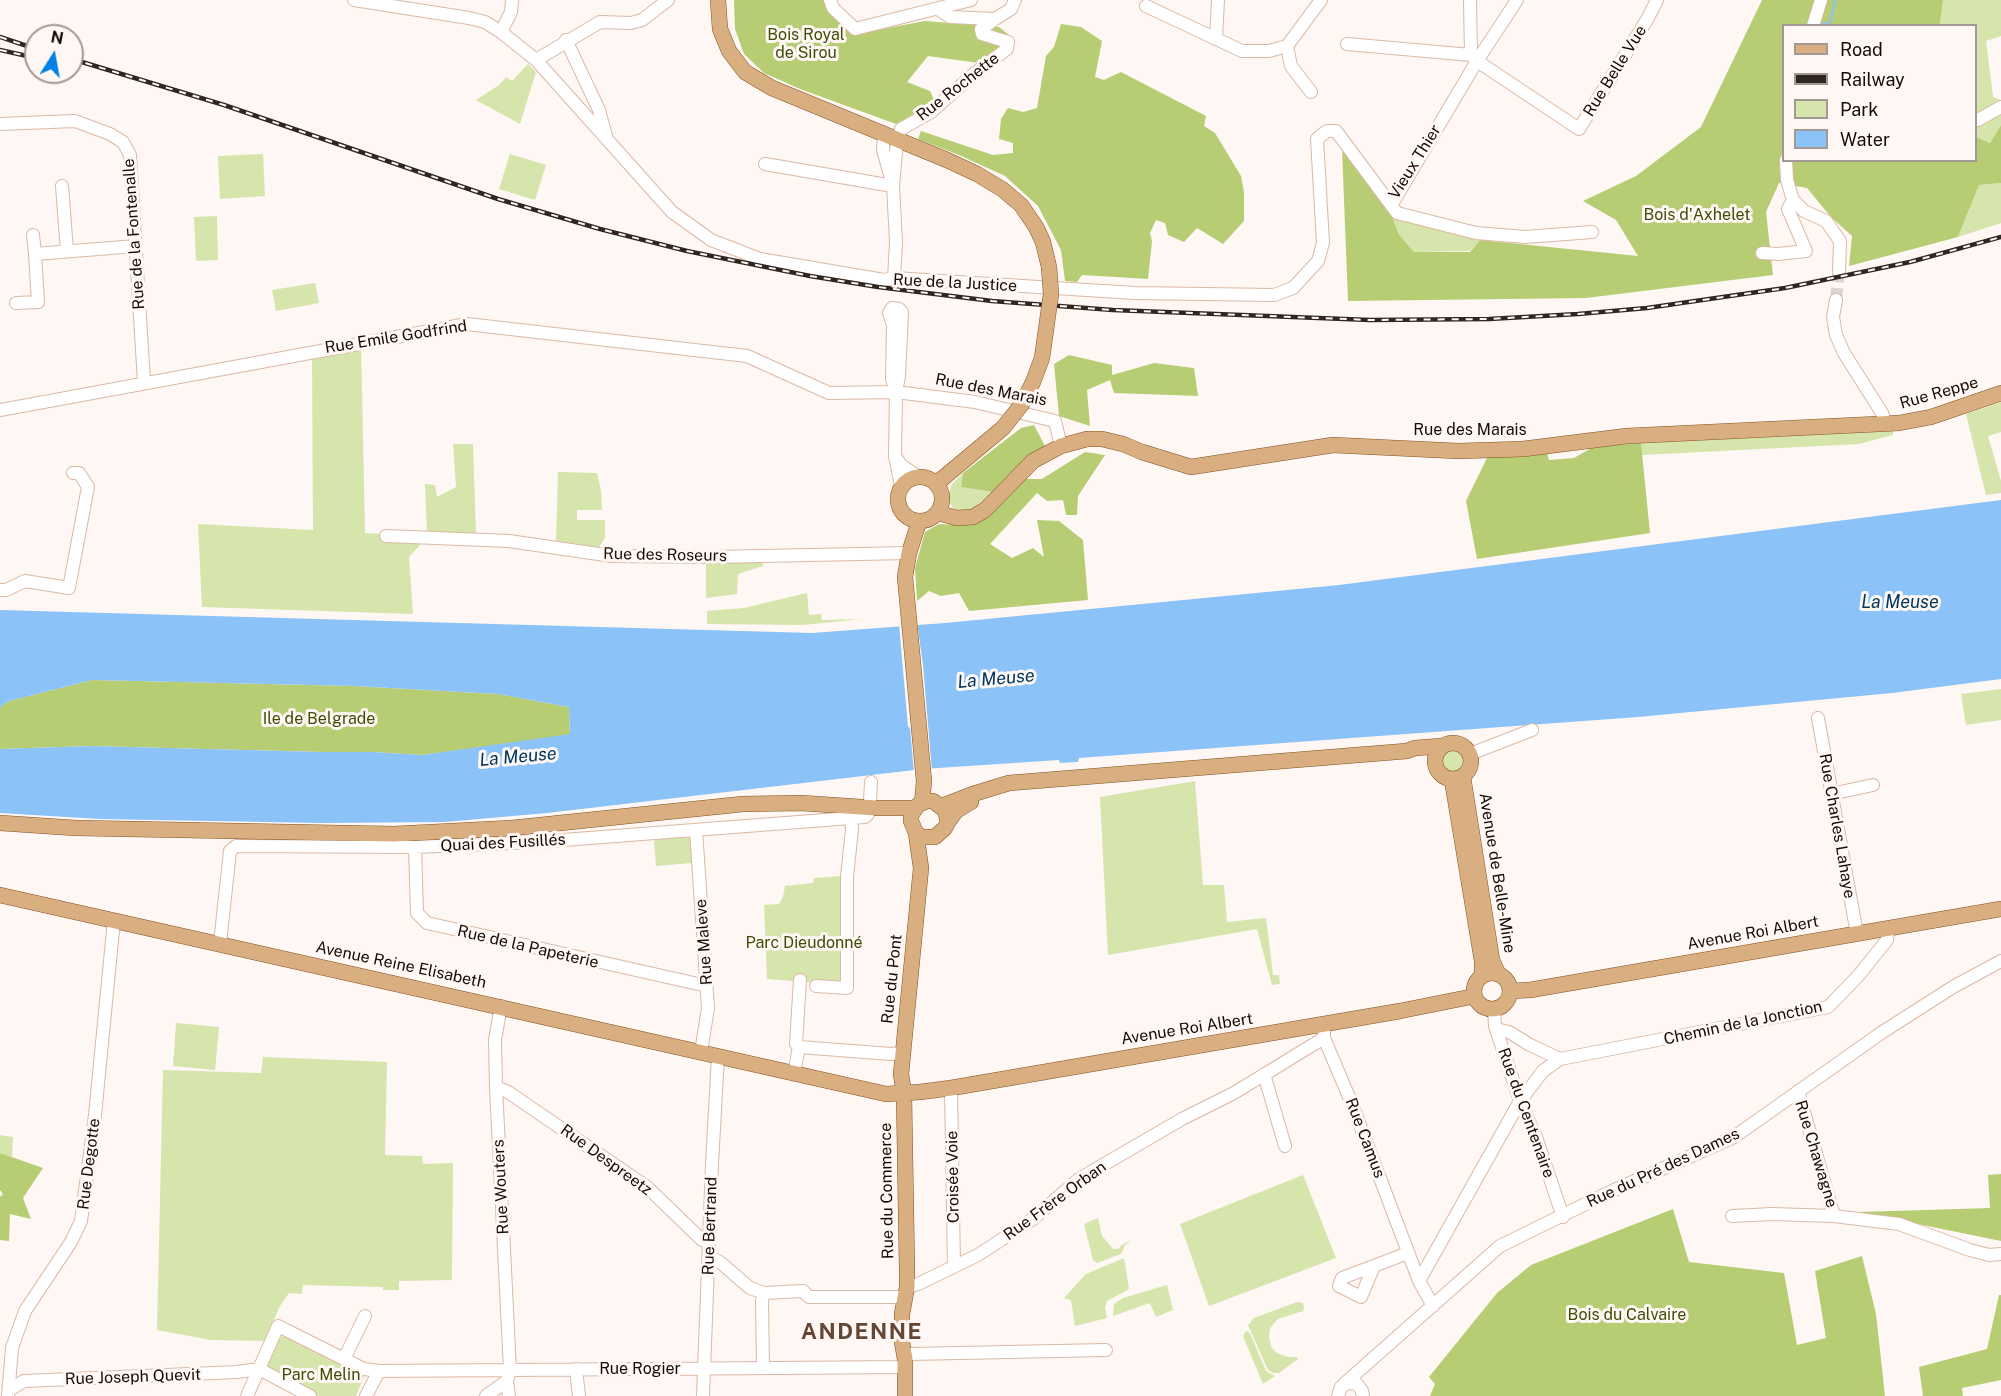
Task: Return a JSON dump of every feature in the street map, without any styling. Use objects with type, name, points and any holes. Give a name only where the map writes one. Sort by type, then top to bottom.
[{"type":"main road","points":[[718,0],[720,29],[729,51],[745,72],[772,88],[977,174],[1002,189],[1021,206],[1036,227],[1043,242],[1049,267],[1051,294],[1042,358],[1033,382],[1022,404],[1003,428],[937,483]]},
{"type":"main road","name":"Rue Reppe","points":[[1886,424],[1931,417],[2001,393]]},
{"type":"main road","name":"Rue des Marais","points":[[938,513],[957,518],[973,517],[985,510],[1033,461],[1061,446],[1087,439],[1102,439],[1191,467],[1333,445],[1458,451],[1523,449],[1627,436],[1886,424]]},
{"type":"main road","points":[[917,476],[928,477],[937,483],[942,492],[943,503],[938,513],[930,520],[919,522],[903,514],[898,496],[901,486],[917,476]]},
{"type":"main road","points":[[919,522],[909,552],[905,577],[924,781],[922,837],[935,837]]},
{"type":"main road","points":[[923,812],[997,786],[1025,782],[1407,751],[1448,743],[1461,744],[1470,754],[1471,767],[1457,778],[1442,776],[1437,771],[1435,763],[1442,746]]},
{"type":"main road","points":[[1407,751],[1435,763]]},
{"type":"main road","name":"Avenue de Belle-Mine","points":[[1457,778],[1492,960],[1498,973]]},
{"type":"main road","name":"Avenue de Belle-Mine","points":[[1457,778],[1482,961],[1482,976]]},
{"type":"main road","name":"Rue du Pont","points":[[921,868],[935,837],[945,828],[956,811],[982,792]]},
{"type":"main road","points":[[0,823],[76,828],[425,834],[512,828],[743,804],[801,802],[923,812],[947,816],[948,822]]},
{"type":"main road","name":"Rue du Pont","points":[[904,1094],[901,1074],[902,1053],[921,868],[923,812]]},
{"type":"main road","name":"Avenue Reine Elisabeth","points":[[0,894],[886,1094],[904,1094]]},
{"type":"main road","name":"Avenue Roi Albert","points":[[1510,991],[1530,990],[2001,909]]},
{"type":"main road","points":[[1498,973],[1507,980],[1510,991],[1505,1003],[1494,1009],[1482,1006],[1475,996],[1475,984],[1482,976],[1498,973]]},
{"type":"main road","name":"Avenue Roi Albert","points":[[904,1094],[1324,1031],[1475,996]]},
{"type":"main road","name":"Rue du Commerce","points":[[904,1094],[906,1292],[902,1314],[902,1342],[905,1363],[905,1396]]},
{"type":"street","name":"Rue de la Justice","points":[[354,0],[469,18],[485,22],[501,32],[536,60],[672,212],[711,240],[760,259],[884,280],[894,278],[1136,293],[1274,295],[1293,288],[1318,261],[1323,243]]},
{"type":"street","points":[[501,32],[511,12],[512,0]]},
{"type":"street","points":[[536,60],[600,21],[631,23],[642,20],[668,0]]},
{"type":"street","points":[[830,0],[833,8],[855,29],[971,0]]},
{"type":"street","name":"Rue Rochette","points":[[890,137],[931,112],[976,72],[1007,49],[1008,42],[982,34],[981,29],[1011,9],[1015,0]]},
{"type":"street","points":[[1216,39],[1218,0]]},
{"type":"street","points":[[1144,2],[1242,51],[1269,51],[1287,46],[1321,0]]},
{"type":"street","points":[[1347,44],[1474,58],[1470,0]]},
{"type":"street","name":"Vieux Thier","points":[[1323,243],[1317,139],[1327,131],[1336,131],[1392,204],[1474,58],[1517,0]]},
{"type":"street","name":"Rue Belle Vue","points":[[1474,58],[1579,129],[1657,0]]},
{"type":"street","points":[[1814,24],[1821,0]]},
{"type":"street","points":[[938,9],[950,17],[995,19]]},
{"type":"street","name":"Rue de la Justice","points":[[566,40],[599,111],[607,138]]},
{"type":"street","points":[[1287,46],[1291,66],[1311,92]]},
{"type":"street","points":[[1978,120],[2001,107]]},
{"type":"street","name":"Rue de la Fontenalle","points":[[0,124],[75,121],[111,134],[123,142],[130,155],[144,382]]},
{"type":"street","points":[[890,137],[883,150],[893,186],[896,242],[894,278]]},
{"type":"street","points":[[1786,162],[1787,180],[1793,200],[1804,211],[1826,221],[1840,242],[1839,272]]},
{"type":"street","points":[[765,164],[893,186]]},
{"type":"street","points":[[62,186],[67,251]]},
{"type":"street","points":[[1762,253],[1806,251],[1788,209],[1793,200]]},
{"type":"street","points":[[1392,204],[1397,213],[1476,233],[1525,237],[1592,232]]},
{"type":"street","points":[[16,303],[38,302],[33,235]]},
{"type":"street","points":[[35,254],[136,246]]},
{"type":"street","points":[[1836,300],[1833,317],[1836,335],[1844,353],[1882,413],[1886,424]]},
{"type":"street","points":[[896,392],[892,379],[893,325],[889,313],[892,308],[902,312],[896,392],[895,456],[901,486]]},
{"type":"street","name":"Rue Emile Godfrind","points":[[0,410],[467,324],[747,356],[829,393],[896,392]]},
{"type":"street","name":"Rue des Marais","points":[[896,392],[975,402],[1055,421],[1061,446]]},
{"type":"street","points":[[895,456],[901,465],[917,476]]},
{"type":"street","points":[[0,590],[6,590],[25,581],[69,588],[88,487],[79,473],[73,473]]},
{"type":"street","name":"Rue des Roseurs","points":[[386,536],[509,541],[612,556],[712,557],[909,552]]},
{"type":"street","name":"Rue Charles Lahaye","points":[[1818,718],[1857,934]]},
{"type":"street","points":[[1470,754],[1532,730]]},
{"type":"street","points":[[871,782],[871,808]]},
{"type":"street","points":[[1832,794],[1873,785]]},
{"type":"street","name":"Quai des Fusillés","points":[[220,943],[230,851],[236,846],[415,847],[537,842],[865,817],[871,808]]},
{"type":"street","points":[[851,818],[847,877],[847,988],[805,984],[796,1044],[800,1047],[902,1053]]},
{"type":"street","name":"Rue Maleve","points":[[696,830],[707,986],[707,1021],[701,1052]]},
{"type":"street","name":"Rue de la Papeterie","points":[[415,847],[417,914],[427,923],[707,986]]},
{"type":"street","name":"Rue Degotte","points":[[10,1394],[12,1348],[25,1311],[71,1242],[81,1221],[95,1115],[114,920]]},
{"type":"street","name":"Chemin de la Jonction","points":[[1419,1281],[1520,1101],[1543,1071],[1560,1059],[1828,1007],[1887,940],[1888,928]]},
{"type":"street","name":"Rue du Pré des Dames","points":[[1344,1384],[1500,1246],[1610,1192],[1734,1137],[1881,1033],[1953,987],[2001,961]]},
{"type":"street","name":"Rue Wouters","points":[[501,1006],[495,1040],[509,1396]]},
{"type":"street","name":"Rue du Centenaire","points":[[1494,1009],[1496,1029],[1563,1216]]},
{"type":"street","points":[[1496,1029],[1509,1032],[1560,1059]]},
{"type":"street","name":"Rue Frère Orban","points":[[906,1292],[978,1255],[1034,1219],[1079,1179],[1121,1153],[1233,1093],[1324,1031]]},
{"type":"street","name":"Rue Camus","points":[[1324,1031],[1419,1281],[1433,1306]]},
{"type":"street","points":[[794,1073],[800,1047]]},
{"type":"street","name":"Rue Bertrand","points":[[704,1396],[718,1056]]},
{"type":"street","points":[[1263,1074],[1285,1146]]},
{"type":"street","name":"Rue Despreetz","points":[[496,1087],[508,1092],[647,1187],[702,1240],[710,1241]]},
{"type":"street","name":"Croisée Voie","points":[[951,1088],[954,1267]]},
{"type":"street","name":"Rue Chawagne","points":[[1798,1092],[1834,1216]]},
{"type":"street","name":"Rue Chawagne","points":[[1732,1216],[1773,1214],[1834,1216],[1899,1224],[1970,1250],[1989,1255],[2001,1254]]},
{"type":"street","points":[[1374,1266],[1408,1253]]},
{"type":"street","points":[[709,1256],[721,1263],[750,1288],[764,1293],[802,1291],[809,1297],[906,1292]]},
{"type":"street","points":[[763,1368],[762,1301],[764,1293]]},
{"type":"street","points":[[344,1359],[365,1316]]},
{"type":"street","name":"Rue Rogier","points":[[259,1370],[278,1326],[364,1369],[509,1375],[576,1369],[763,1368],[905,1363],[910,1354],[1106,1350]]},
{"type":"street","points":[[1361,1392],[1360,1377],[1365,1367]]},
{"type":"street","name":"Rue Rogier","points":[[576,1369],[579,1396]]},
{"type":"street","points":[[247,1396],[259,1370],[310,1396]]},
{"type":"street","name":"Rue Joseph Quevit","points":[[10,1394],[24,1381],[259,1370]]},
{"type":"street","points":[[366,1396],[379,1371]]},
{"type":"street","points":[[486,1396],[509,1375]]},
{"type":"street","points":[[1338,1396],[1344,1384],[1353,1383],[1361,1392]]},
{"type":"green space","name":"Bois Royal de Sirou","points":[[734,0],[830,0],[861,33],[925,21],[999,27],[1010,36],[1007,49],[986,64],[928,56],[907,82],[930,91],[935,102],[896,124],[800,89],[764,73],[744,54],[735,29]]},
{"type":"green space","name":"Bois d'Axhelet","points":[[1762,0],[1943,0],[1940,24],[1782,24],[1782,162],[1977,162],[1977,137],[1990,143],[2001,125],[2001,183],[1979,185],[1958,237],[1849,266],[1852,236],[1831,217],[1807,188],[1779,183],[1766,212],[1773,275],[1586,298],[1348,301],[1342,149],[1392,217],[1399,235],[1414,252],[1470,252],[1480,240],[1638,256],[1616,220],[1583,201],[1636,176],[1701,127]]},
{"type":"green space","points":[[1943,0],[2001,0],[2001,36],[1986,41],[1993,97],[2001,100],[2001,125],[1990,143],[1977,137],[1977,24],[1940,24]]},
{"type":"green space","points":[[1061,24],[1081,27],[1102,41],[1095,77],[1104,80],[1121,72],[1206,116],[1204,126],[1215,133],[1241,176],[1244,192],[1244,221],[1223,244],[1197,228],[1184,242],[1168,235],[1165,223],[1156,220],[1150,233],[1152,241],[1148,279],[1082,275],[1077,282],[1065,281],[1061,250],[1038,206],[1005,176],[918,139],[921,131],[993,155],[1013,153],[1013,143],[999,139],[1001,119],[1008,108],[1023,112],[1037,108],[1046,56],[1054,47]]},
{"type":"green space","points":[[528,64],[536,72],[520,124],[476,100],[499,85],[506,77],[512,81]]},
{"type":"green space","points":[[263,154],[265,196],[220,199],[218,156]]},
{"type":"green space","points":[[510,154],[546,165],[535,200],[499,189]]},
{"type":"green space","points":[[2001,183],[2001,223],[1958,237],[1979,185]]},
{"type":"green space","points":[[217,216],[218,260],[196,261],[194,217]]},
{"type":"green space","points":[[1392,217],[1448,229],[1448,232],[1480,240],[1470,251],[1414,252],[1399,236]]},
{"type":"green space","points":[[315,283],[319,303],[276,311],[272,290]]},
{"type":"green space","points":[[361,342],[365,533],[427,537],[409,557],[413,614],[202,607],[198,524],[313,530],[312,351]]},
{"type":"green space","points":[[1069,355],[1112,365],[1112,375],[1154,363],[1194,368],[1198,396],[1114,393],[1110,380],[1087,390],[1090,426],[1059,416],[1054,364]]},
{"type":"green space","points":[[2001,402],[2001,432],[1988,436],[2001,481],[2001,493],[1986,495],[1966,414]]},
{"type":"green space","points":[[1034,425],[1045,446],[993,492],[961,487],[963,473],[1021,428]]},
{"type":"green space","points":[[1893,431],[1893,435],[1859,444],[1642,455],[1641,443]]},
{"type":"green space","points":[[1641,443],[1650,533],[1477,559],[1466,501],[1487,458],[1547,453],[1549,460],[1574,458],[1593,447]]},
{"type":"green space","points":[[453,444],[473,444],[476,535],[427,534],[425,484],[435,485],[437,497],[456,487]]},
{"type":"green space","points":[[1085,452],[1105,455],[1078,496],[1077,515],[1066,515],[1063,500],[1047,501],[1037,493],[990,544],[1012,558],[1033,548],[1044,557],[1037,520],[1059,521],[1083,540],[1088,600],[969,611],[959,593],[941,596],[929,591],[917,601],[915,568],[925,532],[939,524],[958,525],[1026,479],[1042,479]]},
{"type":"green space","points":[[558,472],[597,473],[602,510],[577,510],[577,520],[605,520],[605,538],[599,547],[556,542]]},
{"type":"green space","points":[[963,473],[961,487],[993,492],[978,508],[965,512],[953,508],[947,498],[952,484]]},
{"type":"green space","points":[[706,562],[762,562],[763,566],[738,574],[737,594],[706,598]]},
{"type":"green space","points":[[807,593],[809,615],[821,614],[822,620],[862,619],[803,625],[707,624],[707,611],[744,608]]},
{"type":"green space","name":"Ile de Belgrade","points":[[92,680],[355,686],[498,694],[569,707],[570,735],[422,755],[91,746],[0,749],[0,707],[9,701]]},
{"type":"green space","points":[[2001,689],[2001,720],[1966,725],[1961,694]]},
{"type":"green space","points":[[1453,749],[1461,753],[1465,761],[1461,769],[1453,773],[1445,769],[1441,761],[1445,753]]},
{"type":"green space","points":[[1195,781],[1203,885],[1224,885],[1227,922],[1266,918],[1273,975],[1279,975],[1280,984],[1272,985],[1257,929],[1108,955],[1100,797]]},
{"type":"green space","points":[[691,837],[692,863],[656,866],[654,839]]},
{"type":"green space","name":"Parc Dieudonné","points":[[841,876],[843,985],[767,979],[764,905],[779,904],[785,886],[813,883],[814,878]]},
{"type":"green space","points":[[176,1023],[219,1027],[215,1070],[173,1066]]},
{"type":"green space","points":[[263,1057],[387,1062],[385,1155],[422,1156],[423,1164],[453,1163],[452,1280],[399,1281],[399,1290],[383,1290],[383,1287],[303,1285],[302,1294],[289,1293],[280,1306],[273,1322],[278,1326],[271,1341],[211,1340],[157,1330],[163,1070],[261,1073]]},
{"type":"green space","points":[[0,1135],[13,1137],[12,1157],[0,1153]]},
{"type":"green space","points":[[0,1153],[43,1168],[23,1198],[31,1219],[10,1214],[9,1241],[0,1240],[0,1197],[3,1194],[0,1190]]},
{"type":"green space","points":[[2001,1174],[2001,1241],[1859,1212],[1990,1208],[1988,1175]]},
{"type":"green space","points":[[1303,1175],[1336,1258],[1209,1306],[1180,1224]]},
{"type":"green space","name":"Bois du Calvaire","points":[[1673,1209],[1689,1262],[1784,1273],[1797,1345],[1826,1338],[1815,1271],[1862,1256],[1876,1314],[1885,1396],[1430,1396],[1435,1384],[1429,1377],[1497,1293],[1531,1265]]},
{"type":"green space","points":[[1098,1218],[1102,1236],[1113,1249],[1118,1249],[1132,1240],[1125,1245],[1121,1254],[1097,1263],[1093,1260],[1084,1224]]},
{"type":"green space","points":[[1124,1258],[1129,1289],[1107,1301],[1105,1308],[1107,1318],[1075,1326],[1071,1300],[1064,1298],[1086,1274]]},
{"type":"green space","points":[[1167,1285],[1173,1310],[1156,1317],[1150,1303],[1113,1316],[1114,1304],[1123,1298]]},
{"type":"green space","points":[[1999,1295],[2001,1295],[2001,1380],[1962,1388],[1963,1396],[1923,1396],[1919,1367],[1987,1349]]},
{"type":"green space","points":[[1297,1302],[1303,1303],[1303,1311],[1278,1319],[1270,1328],[1269,1337],[1271,1347],[1277,1353],[1298,1359],[1279,1373],[1273,1373],[1268,1370],[1248,1325],[1254,1318]]},
{"type":"green space","points":[[1246,1331],[1250,1333],[1266,1371],[1275,1376],[1263,1384],[1243,1336]]},
{"type":"green space","name":"Parc Melin","points":[[284,1336],[363,1372],[364,1377],[356,1396],[318,1396],[267,1373],[265,1368],[279,1338]]},
{"type":"water","name":"La Meuse","points":[[2001,500],[2001,679],[1892,693],[1638,717],[1079,758],[1078,762],[1060,763],[1059,760],[923,769],[547,813],[445,822],[322,823],[100,819],[0,813],[0,749],[91,746],[422,755],[570,734],[569,707],[498,694],[355,686],[92,680],[9,701],[0,707],[0,610],[812,633],[945,623],[1339,585]]},
{"type":"pier","points":[[917,622],[932,771],[914,773],[899,624]]},
{"type":"waterway","points":[[1823,23],[1828,24],[1831,21],[1835,0]]},
{"type":"tunnel","points":[[1836,300],[1839,272]]},
{"type":"railway","points":[[0,37],[24,45]]},
{"type":"railway","points":[[0,50],[24,55]]},
{"type":"railway","points":[[84,63],[224,105],[498,199],[600,229],[687,251],[810,276],[992,301],[1113,310],[1370,320],[1489,319],[1578,314],[1647,308],[1785,288],[1910,262],[2001,237]]},
{"type":"district","name":"ANDENNE","points":[[862,1332]]}]
